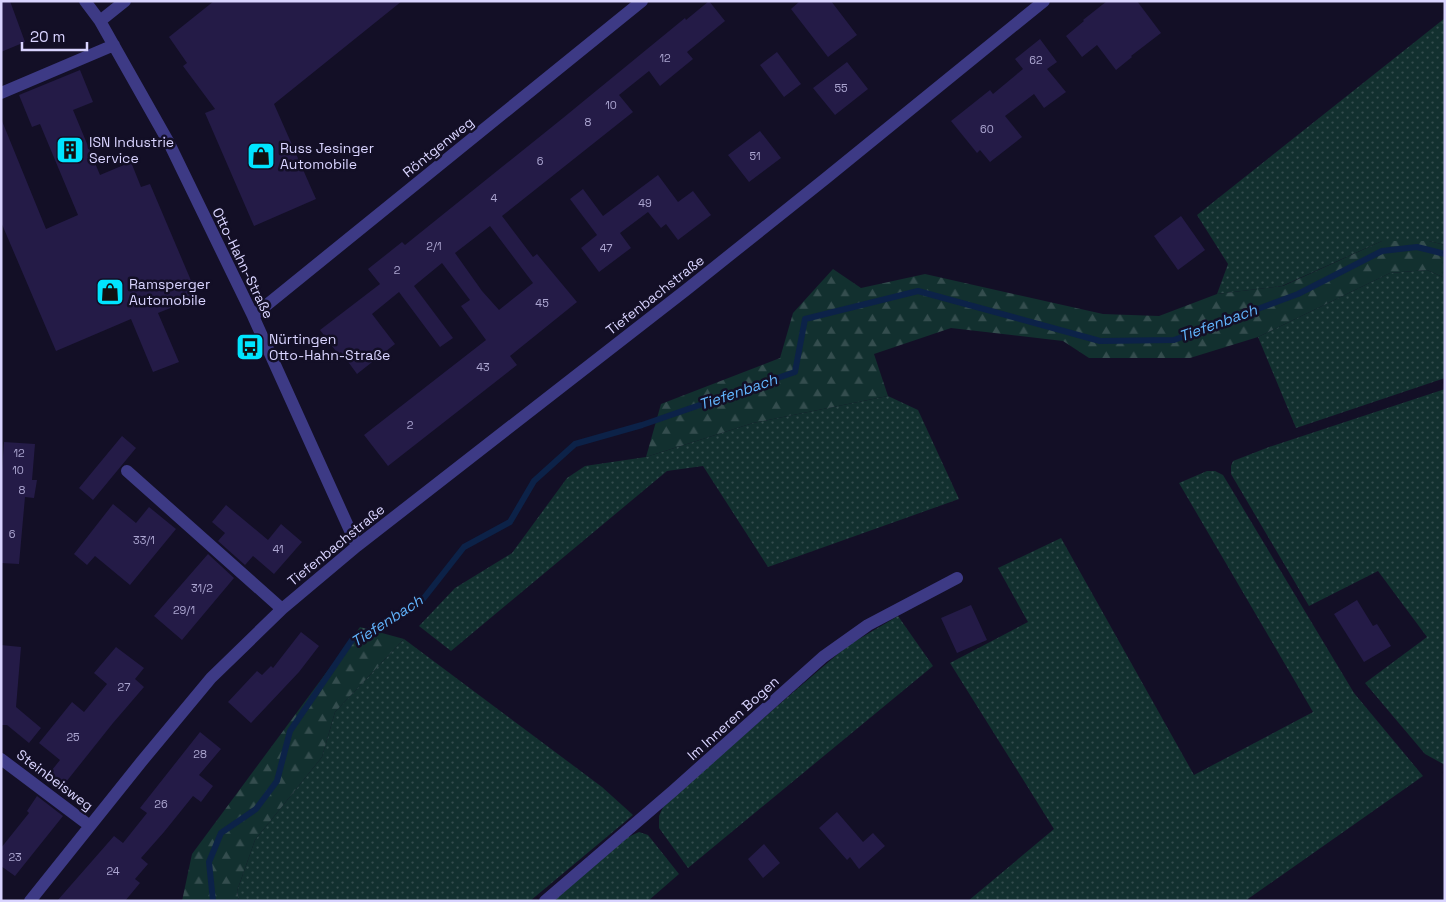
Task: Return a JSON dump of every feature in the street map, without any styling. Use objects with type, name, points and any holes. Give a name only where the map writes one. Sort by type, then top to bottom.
[{"type":"street","name":"Otto-Hahn-Straße","points":[[86,1],[114,45],[168,143],[253,316],[357,546]]},
{"type":"street","points":[[100,21],[125,1]]},
{"type":"street","name":"Röntgenweg","points":[[253,316],[642,1]]},
{"type":"street","name":"Tiefenbachstraße","points":[[30,901],[211,678],[282,608],[357,546],[825,180],[1044,1]]},
{"type":"street","points":[[1,93],[114,45]]},
{"type":"street","points":[[127,471],[282,608]]},
{"type":"street","name":"Im Inneren Bogen","points":[[545,901],[823,658],[868,625],[956,578]]},
{"type":"street","name":"Steinbeisweg","points":[[1,759],[90,826]]},
{"type":"green space","points":[[1445,18],[1445,245],[1429,241],[1382,241],[1282,286],[1217,294],[1228,264],[1197,215]]},
{"type":"green space","points":[[1382,241],[1429,241],[1445,245],[1445,278],[1427,270],[1390,273],[1258,337],[1190,358],[1089,358],[1063,341],[951,328],[874,354],[888,396],[753,423],[646,457],[661,404],[780,358],[793,313],[833,269],[861,288],[925,274],[1103,314],[1159,316],[1217,294],[1283,286]]},
{"type":"green space","points":[[1427,270],[1445,278],[1445,378],[1296,428],[1258,337],[1390,273]]},
{"type":"green space","points":[[1445,389],[1445,765],[1425,754],[1365,683],[1427,637],[1378,571],[1309,606],[1231,474],[1231,466],[1233,461],[1269,447]]},
{"type":"green space","points":[[888,396],[918,410],[959,499],[768,567],[703,466],[667,471],[451,651],[419,626],[455,588],[512,553],[567,478],[585,466],[646,457],[753,423]]},
{"type":"green space","points":[[1207,471],[1215,471],[1223,475],[1354,693],[1423,776],[1245,901],[968,901],[1054,829],[950,663],[1028,622],[998,568],[1061,538],[1194,775],[1313,712],[1179,483]]},
{"type":"green space","points":[[898,616],[933,666],[688,868],[659,828],[659,816],[665,803],[847,646]]},
{"type":"green space","points":[[360,627],[404,639],[335,712],[322,757],[255,840],[237,891],[239,901],[182,901],[192,854]]},
{"type":"green space","points":[[404,639],[602,787],[633,815],[530,901],[239,901],[237,891],[255,840],[322,757],[335,712]]},
{"type":"green space","points":[[639,832],[648,835],[679,874],[648,901],[553,901],[626,838]]},
{"type":"building","points":[[1,1],[10,1],[25,42],[1,52]]},
{"type":"building","name":"Russ Jesinger Automobile","points":[[214,1],[402,1],[274,104],[316,199],[254,226],[205,113],[215,109],[183,66],[187,63],[169,37]]},
{"type":"building","points":[[709,1],[725,21],[687,52],[693,59],[660,86],[649,71],[619,95],[633,112],[502,216],[533,257],[537,254],[577,302],[510,356],[517,365],[388,466],[364,435],[486,340],[461,306],[470,300],[442,263],[414,286],[453,338],[440,347],[399,292],[372,314],[395,344],[357,374],[341,352],[338,354],[320,330],[380,284],[368,269],[402,242],[405,245],[685,18],[686,20]],"holes":[[[490,226],[533,283],[499,310],[482,291],[455,253]]]},
{"type":"building","points":[[800,1],[831,1],[857,35],[828,57],[791,9]]},
{"type":"building","points":[[1107,1],[1137,1],[1161,33],[1116,70],[1097,45],[1082,57],[1066,36]]},
{"type":"building","points":[[1040,39],[1057,62],[1047,69],[1066,92],[1044,108],[1034,94],[1005,116],[1022,137],[990,162],[980,150],[977,153],[951,121],[990,90],[993,94],[1023,69],[1015,59]]},
{"type":"building","points":[[777,52],[801,84],[784,97],[760,65]]},
{"type":"building","points":[[847,62],[868,89],[835,115],[813,88]]},
{"type":"building","points":[[80,70],[93,102],[73,110],[100,175],[131,162],[141,187],[150,184],[198,297],[158,313],[179,362],[153,372],[131,319],[56,351],[1,222],[2,121],[46,229],[78,215],[40,124],[32,127],[19,95]]},
{"type":"building","points":[[760,131],[781,158],[749,182],[728,155]]},
{"type":"building","points":[[658,175],[678,202],[693,191],[711,215],[678,240],[666,224],[661,228],[648,212],[620,233],[631,248],[599,272],[581,248],[597,235],[570,199],[583,189],[603,216]]},
{"type":"building","points":[[1181,216],[1205,250],[1178,270],[1154,236]]},
{"type":"building","points":[[122,436],[136,448],[93,500],[79,488]]},
{"type":"building","points":[[4,442],[35,444],[32,480],[37,480],[34,498],[25,497],[19,564],[1,563],[1,484]]},
{"type":"building","points":[[113,504],[136,523],[149,507],[176,529],[130,585],[95,556],[87,565],[74,554]]},
{"type":"building","points":[[226,505],[268,540],[281,524],[302,542],[274,574],[253,556],[245,565],[218,541],[225,533],[212,522]]},
{"type":"building","points":[[208,554],[234,578],[182,640],[154,616]]},
{"type":"building","points":[[1357,600],[1373,626],[1377,624],[1391,646],[1364,662],[1334,614]]},
{"type":"building","points":[[971,605],[987,640],[957,653],[941,618]]},
{"type":"building","points":[[301,632],[319,646],[299,672],[251,723],[228,702],[257,671],[262,675],[271,666],[273,668]]},
{"type":"building","points":[[1,645],[21,647],[16,707],[41,728],[29,743],[7,725],[1,725]]},
{"type":"building","points":[[116,647],[144,668],[135,679],[144,687],[62,787],[48,775],[60,760],[39,743],[72,702],[84,712],[107,684],[94,673]]},
{"type":"building","points":[[200,732],[221,749],[199,775],[213,786],[201,802],[193,796],[141,858],[148,864],[135,879],[140,883],[125,901],[57,901],[114,836],[123,843],[147,813],[140,808]]},
{"type":"building","points":[[37,796],[63,816],[15,876],[1,866],[1,848],[29,813],[27,811]]},
{"type":"building","points":[[837,812],[863,842],[873,833],[885,846],[859,869],[850,857],[847,860],[819,828]]},
{"type":"building","points":[[764,844],[780,863],[763,878],[748,859]]},
{"type":"waterway","name":"Tiefenbach","points":[[213,901],[209,862],[221,833],[256,809],[277,781],[290,731],[352,640],[420,603],[464,547],[510,522],[534,481],[575,444],[642,425],[795,372],[805,319],[918,291],[1100,341],[1174,340],[1298,294],[1382,251],[1417,247],[1445,254]]},
{"type":"place","name":"ISN Industrie Service","points":[[70,150]]},
{"type":"place","name":"Russ Jesinger Automobile","points":[[261,156]]},
{"type":"place","name":"Ramsperger Automobile","points":[[110,292]]},
{"type":"place","name":"Nürtingen Otto-Hahn-Straße","points":[[250,347]]}]
